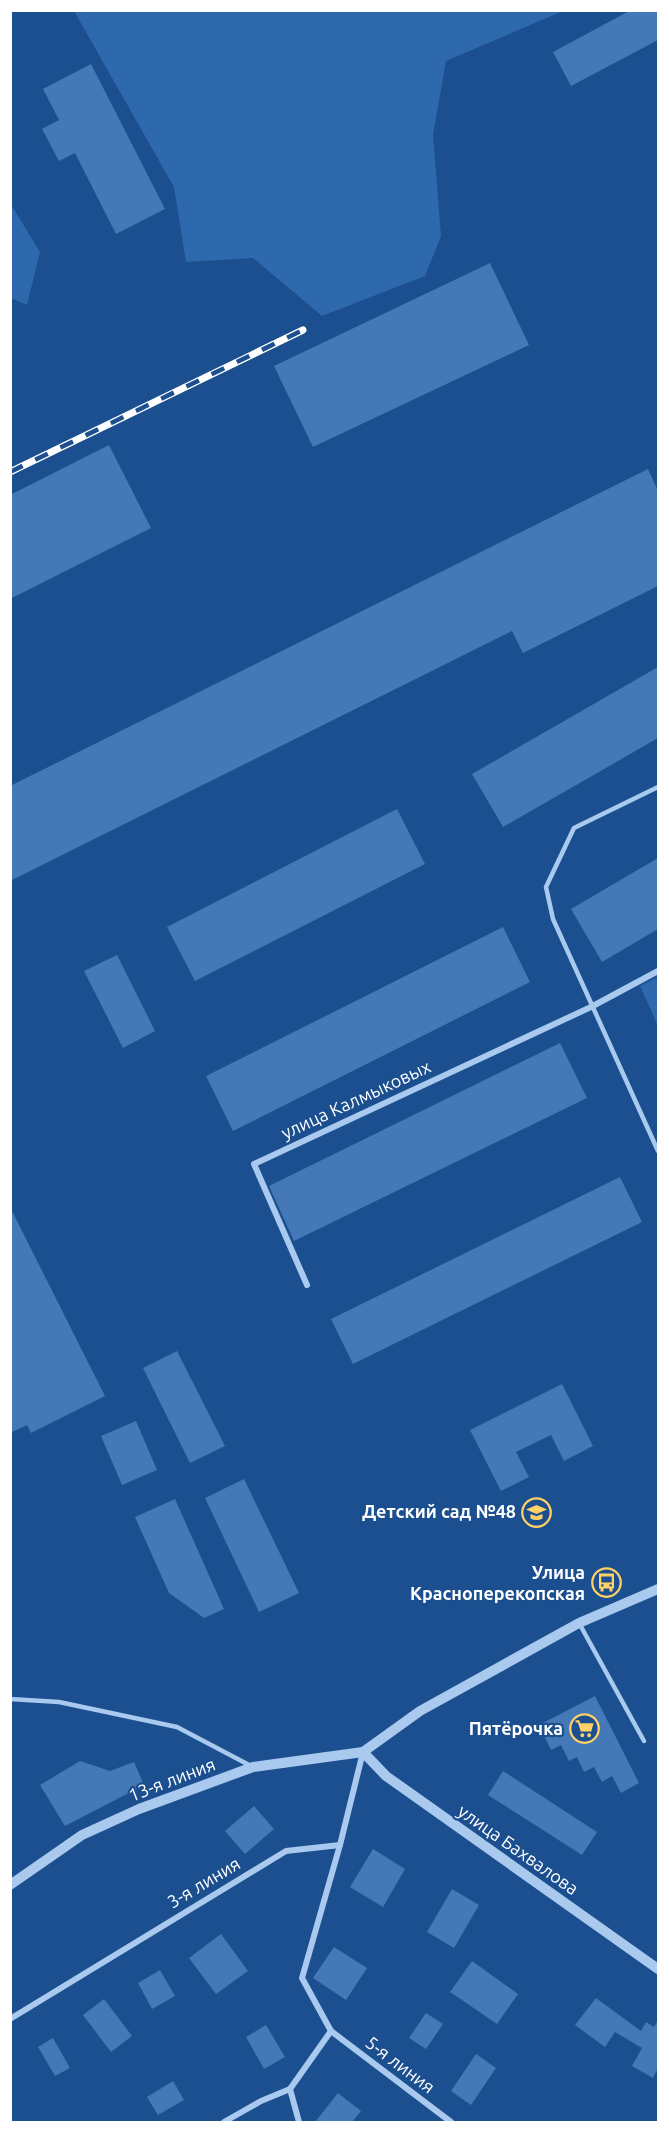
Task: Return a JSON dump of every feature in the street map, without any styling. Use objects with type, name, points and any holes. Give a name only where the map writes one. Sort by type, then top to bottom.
[{"type":"street","name":"улица Калмыковых","points":[[307,1285],[254,1164],[591,1007],[658,970]]},
{"type":"street","points":[[224,2122],[261,2101],[290,2089],[331,2031],[302,1978],[340,1845],[363,1752],[420,1711],[579,1623],[658,1589]]},
{"type":"street","name":"13-я линия","points":[[10,1885],[82,1835],[139,1809],[253,1767],[363,1752]]},
{"type":"street","name":"улица Бахвалова","points":[[363,1752],[386,1776],[658,1969]]},
{"type":"street","name":"3-я линия","points":[[10,2019],[286,1851],[340,1845]]},
{"type":"street","name":"5-я линия","points":[[331,2031],[451,2122]]},
{"type":"street","points":[[290,2089],[299,2122]]},
{"type":"lane","points":[[658,787],[574,828],[546,887],[553,919],[658,1151]]},
{"type":"lane","points":[[579,1623],[644,1741]]},
{"type":"lane","points":[[10,1699],[59,1702],[177,1727],[253,1767]]},
{"type":"shaded area","points":[[74,11],[563,11],[446,61],[433,135],[441,236],[425,276],[322,316],[253,258],[186,262],[174,187]]},
{"type":"shaded area","points":[[10,203],[40,252],[27,305],[11,298]]},
{"type":"shaded area","points":[[658,977],[658,1026],[640,986]]},
{"type":"building","points":[[631,10],[658,10],[658,40],[571,86],[553,52]]},
{"type":"building","points":[[91,64],[165,209],[116,234],[75,153],[59,161],[42,129],[59,120],[43,89]]},
{"type":"building","points":[[490,263],[529,345],[313,447],[274,366]]},
{"type":"building","points":[[109,445],[151,528],[10,599],[10,495]]},
{"type":"building","points":[[648,469],[658,491],[658,586],[523,653],[512,631],[10,881],[10,786]]},
{"type":"building","points":[[658,667],[658,738],[503,827],[472,774]]},
{"type":"building","points":[[397,809],[425,864],[195,981],[167,927]]},
{"type":"building","points":[[658,858],[658,929],[602,962],[571,909]]},
{"type":"building","points":[[503,927],[530,982],[233,1131],[206,1076]]},
{"type":"building","points":[[117,955],[155,1031],[123,1048],[84,971]]},
{"type":"building","points":[[560,1043],[587,1098],[294,1241],[269,1186]]},
{"type":"building","points":[[620,1177],[642,1222],[353,1364],[331,1319]]},
{"type":"building","points":[[10,1207],[105,1396],[31,1433],[27,1425],[10,1433]]},
{"type":"building","points":[[177,1351],[225,1446],[190,1463],[143,1368]]},
{"type":"building","points":[[562,1384],[593,1446],[564,1461],[551,1435],[516,1452],[529,1477],[501,1491],[470,1430]]},
{"type":"building","points":[[136,1421],[157,1470],[122,1485],[101,1436]]},
{"type":"building","points":[[244,1479],[299,1593],[259,1612],[205,1498]]},
{"type":"building","points":[[175,1499],[224,1609],[204,1618],[169,1593],[135,1517]]},
{"type":"building","points":[[595,1696],[639,1783],[621,1793],[612,1776],[602,1782],[594,1767],[584,1772],[577,1757],[569,1761],[561,1745],[551,1750],[539,1725]]},
{"type":"building","points":[[80,1761],[110,1771],[134,1762],[144,1785],[65,1826],[40,1785]]},
{"type":"building","points":[[503,1771],[597,1832],[582,1855],[488,1795]]},
{"type":"building","points":[[254,1806],[274,1829],[245,1854],[225,1831]]},
{"type":"building","points":[[373,1849],[405,1869],[383,1907],[350,1887]]},
{"type":"building","points":[[452,1889],[479,1905],[454,1948],[427,1932]]},
{"type":"building","points":[[221,1934],[248,1971],[216,1994],[189,1958]]},
{"type":"building","points":[[334,1947],[367,1968],[346,2000],[313,1978]]},
{"type":"building","points":[[472,1961],[518,1994],[497,2024],[450,1992]]},
{"type":"building","points":[[160,1970],[175,1996],[152,2009],[138,1983]]},
{"type":"building","points":[[596,1998],[641,2031],[646,2022],[654,2027],[658,2020],[658,2068],[653,2078],[632,2066],[642,2048],[615,2032],[605,2047],[575,2025]]},
{"type":"building","points":[[104,1999],[132,2036],[111,2052],[83,2015]]},
{"type":"building","points":[[426,2013],[443,2024],[426,2049],[409,2038]]},
{"type":"building","points":[[266,2025],[285,2057],[264,2069],[246,2037]]},
{"type":"building","points":[[53,2038],[70,2068],[55,2076],[38,2047]]},
{"type":"building","points":[[476,2054],[496,2068],[471,2105],[451,2091]]},
{"type":"building","points":[[173,2081],[184,2100],[158,2115],[147,2097]]},
{"type":"building","points":[[338,2093],[361,2111],[352,2122],[315,2122]]},
{"type":"railway","points":[[10,472],[303,330]]},
{"type":"place","name":"Детский сад №48","points":[[537,1512]]},
{"type":"place","name":"Улица Красноперекопская","points":[[606,1583]]},
{"type":"place","name":"Пятёрочка","points":[[584,1729]]}]
